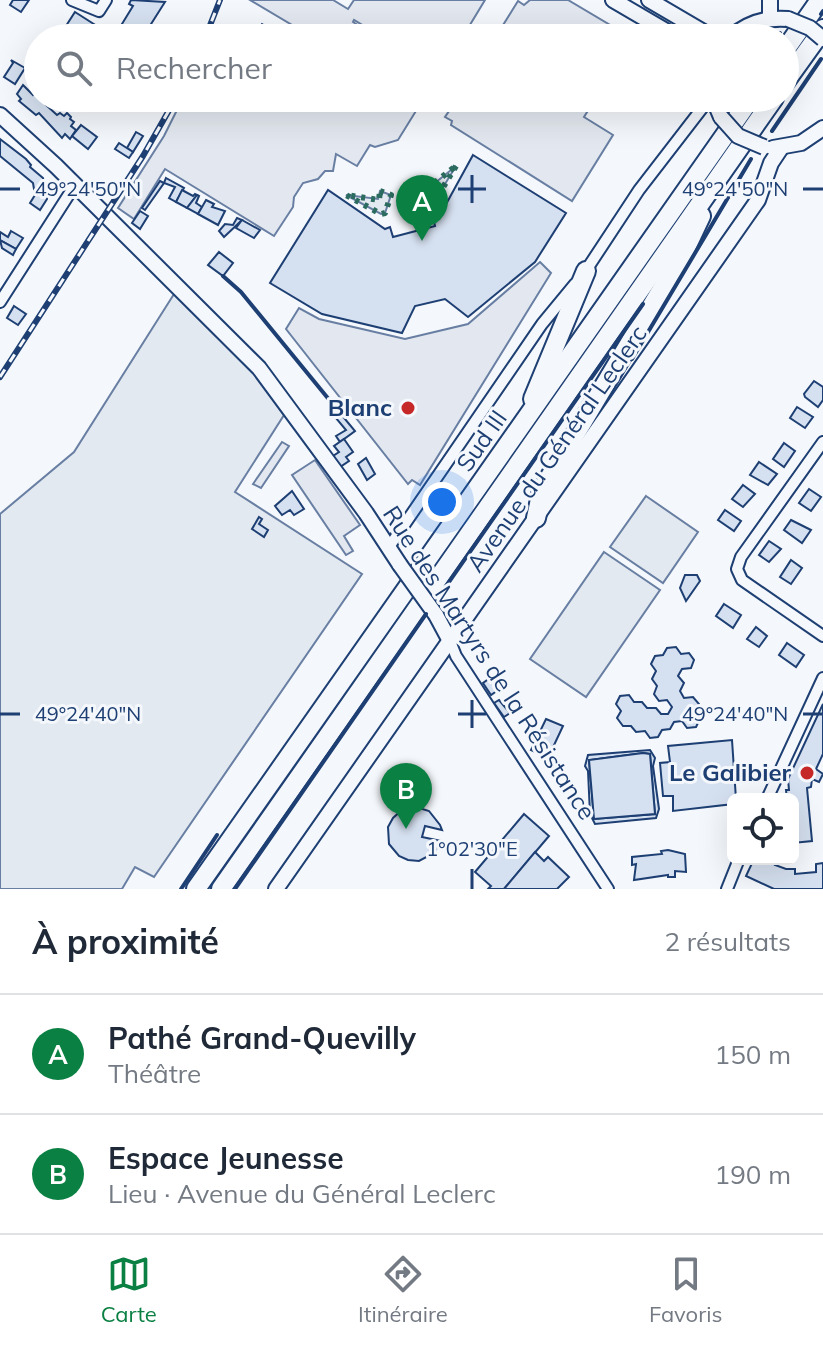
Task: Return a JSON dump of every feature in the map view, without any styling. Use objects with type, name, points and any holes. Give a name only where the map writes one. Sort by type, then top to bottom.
[{"type":"highway","points":[[799,30],[820,0]]},
{"type":"highway","points":[[799,62],[823,29]]},
{"type":"highway","name":"Sud III","points":[[196,889],[741,112]]},
{"type":"highway","name":"Sud III","points":[[221,889],[764,112]]},
{"type":"highway","points":[[536,518],[542,490],[684,252],[721,173]]},
{"type":"highway","points":[[524,424],[546,363],[586,271]]},
{"type":"street","points":[[72,0],[99,11],[106,0]]},
{"type":"street","points":[[613,0],[654,24]]},
{"type":"street","points":[[649,0],[690,24]]},
{"type":"street","points":[[770,0],[770,18]]},
{"type":"street","points":[[748,24],[770,18],[788,19],[810,28],[823,39]]},
{"type":"street","points":[[389,547],[542,324],[586,271],[639,190],[700,112]]},
{"type":"street","points":[[718,112],[738,136],[764,147],[781,148],[801,143],[821,132]]},
{"type":"street","name":"Rue des Martyrs de la Résistance","points":[[0,115],[259,368],[436,615],[456,656],[608,889]]},
{"type":"street","name":"Avenue du Général Leclerc","points":[[276,889],[758,200],[771,163],[781,148]]},
{"type":"street","points":[[0,302],[75,185]]},
{"type":"street","points":[[823,442],[741,557],[737,569],[742,580],[823,636]]},
{"type":"street","points":[[770,793],[823,678]]},
{"type":"street","points":[[727,889],[737,865]]},
{"type":"shaded area","points":[[250,0],[333,0],[348,9],[354,0],[485,0],[470,24],[361,24],[354,20],[356,24],[290,24]]},
{"type":"shaded area","points":[[530,0],[568,0],[608,24],[504,24],[518,1],[524,5]]},
{"type":"shaded area","points":[[176,112],[415,112],[398,140],[375,147],[370,145],[357,166],[336,154],[333,171],[325,171],[318,179],[303,183],[294,197],[293,207],[274,236],[165,169],[134,219],[118,208]]},
{"type":"shaded area","points":[[448,112],[587,112],[584,117],[613,135],[572,201],[451,125],[452,121],[445,117]]},
{"type":"shaded area","points":[[456,166],[434,202],[430,202],[417,188],[424,181],[430,187]]},
{"type":"shaded area","points":[[380,191],[391,195],[385,213],[381,214],[346,195],[378,199]]},
{"type":"shaded area","name":"Blanc","points":[[540,262],[551,273],[420,485],[412,480],[408,484],[286,329],[299,308],[319,319],[405,339],[468,324]]},
{"type":"shaded area","points":[[174,294],[257,377],[284,415],[235,492],[362,574],[154,877],[135,867],[122,889],[0,889],[0,514],[74,452]]},
{"type":"shaded area","points":[[282,442],[289,446],[261,488],[253,484]]},
{"type":"shaded area","points":[[315,460],[360,525],[344,536],[353,551],[346,555],[292,475]]},
{"type":"shaded area","points":[[646,496],[698,532],[663,583],[610,547]]},
{"type":"shaded area","points":[[604,552],[660,590],[586,697],[530,659]]},
{"type":"building","points":[[13,0],[29,0],[21,12],[10,5]]},
{"type":"building","points":[[131,0],[165,2],[151,24],[122,24],[133,6],[129,4]]},
{"type":"building","points":[[75,12],[94,24],[67,24]]},
{"type":"building","points":[[11,60],[24,67],[15,84],[4,77],[13,63]]},
{"type":"building","points":[[23,85],[24,105],[19,101],[21,99],[17,94]]},
{"type":"building","points":[[32,112],[54,112],[64,116],[67,113],[74,122],[71,126],[76,130],[70,139],[65,134],[62,138],[39,113],[36,115]]},
{"type":"building","points":[[81,125],[97,137],[88,149],[72,136]]},
{"type":"building","points":[[136,132],[143,136],[133,152],[127,148]]},
{"type":"building","points":[[0,139],[26,159],[43,178],[47,199],[40,210],[30,203],[35,195],[33,183],[0,156]]},
{"type":"building","points":[[119,143],[133,152],[129,158],[115,149]]},
{"type":"building","points":[[473,155],[566,213],[535,262],[468,317],[445,299],[415,306],[402,333],[322,314],[270,283],[328,190],[385,229],[390,227],[393,237],[435,226],[433,217],[439,217]]},
{"type":"building","points":[[166,178],[184,188],[176,202],[169,198],[175,187],[164,183]]},
{"type":"building","points":[[160,181],[164,183],[145,210],[142,208]]},
{"type":"building","points":[[182,190],[197,195],[187,208],[176,202]]},
{"type":"building","points":[[197,195],[196,203],[202,207],[198,214],[187,208]]},
{"type":"building","points":[[206,200],[214,204],[212,207],[225,211],[218,225],[198,214]]},
{"type":"building","points":[[140,211],[148,216],[140,229],[132,223]]},
{"type":"building","points":[[237,218],[242,220],[224,237],[219,231],[225,224],[233,225]]},
{"type":"building","points":[[242,220],[260,230],[254,238],[236,228]]},
{"type":"building","points":[[11,231],[23,238],[16,249],[0,240],[0,232],[8,237]]},
{"type":"building","points":[[0,240],[16,249],[13,255],[2,248]]},
{"type":"building","points":[[219,252],[233,263],[223,276],[208,265]]},
{"type":"building","points":[[14,306],[26,314],[18,325],[7,318]]},
{"type":"building","points":[[814,381],[823,387],[823,400],[818,407],[804,394]]},
{"type":"building","points":[[797,407],[813,417],[805,428],[790,418]]},
{"type":"building","points":[[340,413],[355,431],[340,442],[336,436],[346,430],[335,417]]},
{"type":"building","points":[[344,439],[353,452],[346,457],[349,461],[340,467],[333,456],[339,452],[334,446]]},
{"type":"building","points":[[784,443],[795,451],[784,467],[773,459]]},
{"type":"building","points":[[366,458],[375,474],[367,480],[358,464]]},
{"type":"building","points":[[759,462],[777,474],[768,485],[750,475]]},
{"type":"building","points":[[743,485],[755,494],[743,507],[732,499]]},
{"type":"building","points":[[809,489],[821,497],[811,511],[799,503]]},
{"type":"building","points":[[292,491],[304,509],[294,515],[290,510],[282,515],[275,506]]},
{"type":"building","points":[[725,510],[741,521],[734,531],[718,520]]},
{"type":"building","points":[[259,517],[262,519],[259,524],[268,530],[264,537],[252,529]]},
{"type":"building","points":[[791,520],[811,530],[802,543],[784,530]]},
{"type":"building","points":[[769,541],[781,549],[769,562],[759,555]]},
{"type":"building","points":[[791,560],[802,568],[791,584],[780,577]]},
{"type":"building","points":[[685,575],[697,575],[700,581],[686,601],[680,588]]},
{"type":"building","points":[[724,604],[741,615],[733,628],[716,616]]},
{"type":"building","points":[[756,627],[767,636],[759,647],[747,639]]},
{"type":"building","points":[[787,643],[804,655],[796,667],[779,655]]},
{"type":"building","points":[[676,647],[681,654],[689,653],[694,660],[691,668],[682,669],[678,676],[684,683],[680,691],[684,698],[693,697],[699,704],[694,712],[700,719],[696,727],[687,728],[682,721],[674,722],[658,737],[650,738],[645,731],[636,732],[631,726],[623,726],[617,718],[621,711],[616,704],[620,696],[629,695],[634,702],[642,702],[647,708],[656,708],[661,714],[668,714],[672,707],[667,700],[659,701],[654,694],[657,686],[652,679],[656,671],[651,664],[655,656],[663,655],[667,648]]},
{"type":"building","points":[[490,678],[498,690],[491,695],[483,683]]},
{"type":"building","points":[[499,700],[510,713],[504,717],[494,703]]},
{"type":"building","name":"Le Galibier","points":[[823,704],[823,754],[816,769],[823,774],[819,782],[812,779],[811,787],[807,788],[812,841],[799,842],[799,793],[786,793],[788,779]]},
{"type":"building","points":[[546,719],[563,726],[548,758],[531,750]]},
{"type":"building","points":[[732,740],[736,793],[727,793],[727,805],[673,811],[673,796],[663,796],[660,763],[670,762],[668,746]]},
{"type":"building","points":[[650,750],[655,758],[653,766],[659,809],[656,818],[595,824],[590,814],[588,771],[585,766],[588,755]],"holes":[[[650,754],[655,814],[594,819],[589,760]]]},
{"type":"building","points":[[650,754],[655,814],[594,819],[589,760]]},
{"type":"building","points":[[403,797],[414,798],[413,806],[429,811],[442,830],[425,826],[422,837],[441,841],[434,853],[419,861],[399,856],[389,844],[388,827],[403,809]]},
{"type":"building","points":[[524,814],[549,836],[504,889],[488,889],[491,886],[475,872]]},
{"type":"building","points":[[661,851],[685,854],[686,872],[675,871],[675,877],[668,875],[634,880],[636,864],[632,865],[632,857],[662,854]]},
{"type":"building","points":[[535,852],[544,861],[548,857],[569,877],[557,889],[504,889]]},
{"type":"building","points":[[823,863],[823,889],[774,889],[746,876],[751,865],[795,869],[795,874],[816,872],[816,864]]},
{"type":"railway","points":[[211,24],[220,0]]},
{"type":"railway","points":[[0,377],[143,156],[168,112]]},
{"type":"hedge","points":[[456,166],[434,202],[430,202],[417,188],[424,181],[429,187],[456,166]]},
{"type":"hedge","points":[[380,191],[391,195],[385,213],[381,214],[346,195],[379,200],[380,191]]},
{"type":"wall","points":[[799,91],[821,59]]},
{"type":"wall","points":[[772,131],[785,112]]},
{"type":"wall","points":[[632,359],[751,159]]},
{"type":"wall","points":[[223,276],[241,292],[340,413]]},
{"type":"wall","points":[[437,599],[643,304]]},
{"type":"wall","points":[[235,889],[426,614]]},
{"type":"wall","points":[[181,889],[217,835]]},
{"type":"place","name":"Pathé Grand-Quevilly","points":[[422,241]]},
{"type":"place","name":"Blanc","points":[[408,408]]},
{"type":"place","name":"Le Galibier","points":[[807,773]]},
{"type":"place","name":"Espace Jeunesse","points":[[406,829]]}]
